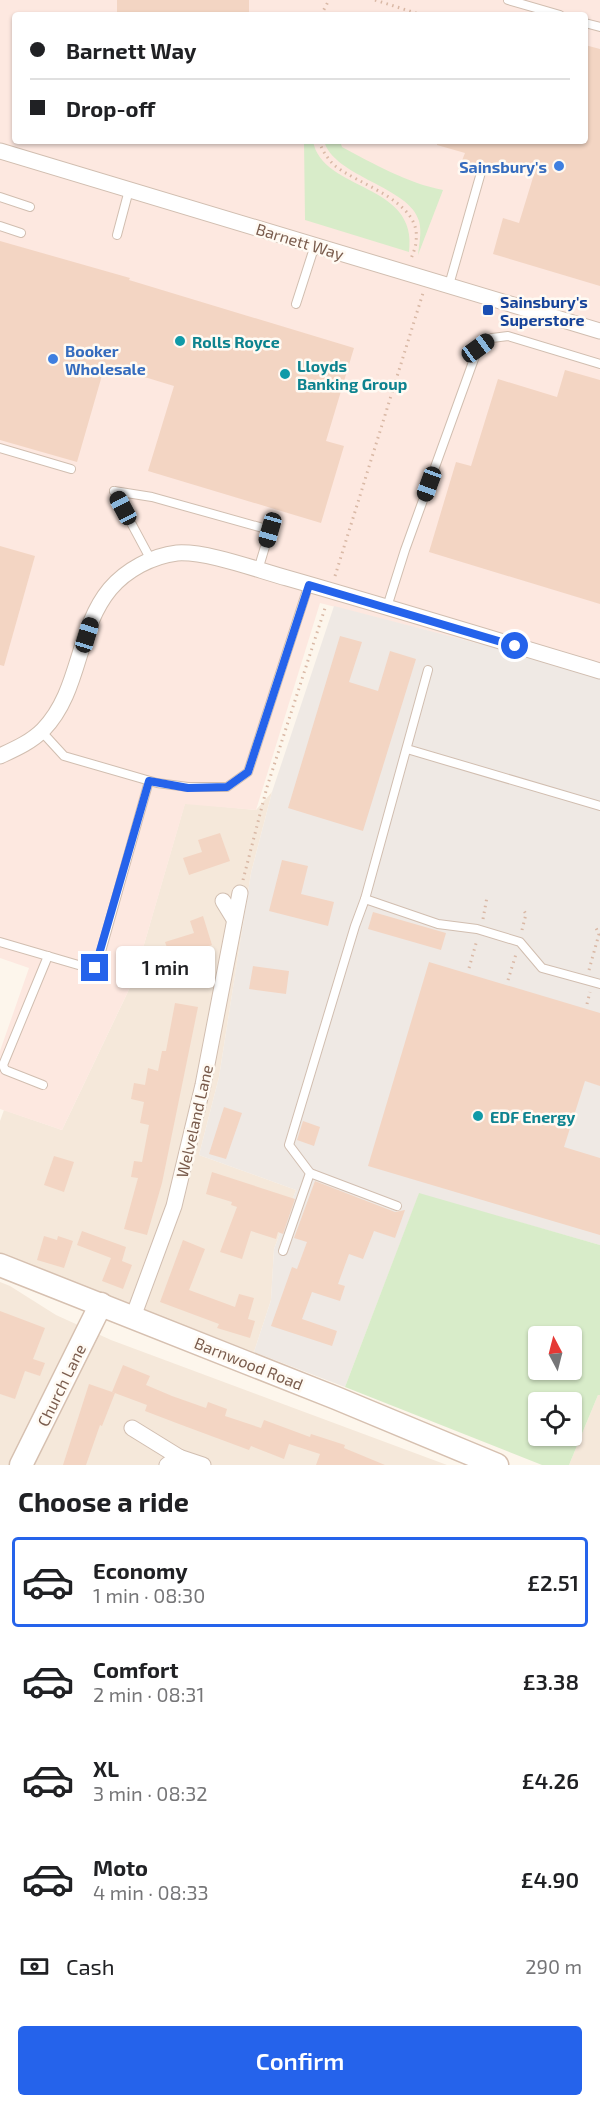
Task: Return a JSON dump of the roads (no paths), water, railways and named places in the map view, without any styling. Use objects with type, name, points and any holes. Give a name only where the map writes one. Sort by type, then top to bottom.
[{"type":"street","name":"Barnett Way","points":[[0,151],[600,331]]},
{"type":"street","points":[[0,756],[23,745],[42,732],[58,711],[74,677],[93,615],[110,590],[126,573],[151,560],[177,553],[206,556],[331,590],[600,671]]},
{"type":"street","name":"Welveland Lane","points":[[133,1317],[174,1206],[214,1030],[240,893]]},
{"type":"street","points":[[223,901],[234,919]]},
{"type":"street","name":"Barnwood Road","points":[[0,1265],[336,1398],[497,1465]]},
{"type":"street","name":"Church Lane","points":[[21,1465],[101,1304]]},
{"type":"street","points":[[132,1428],[173,1461],[203,1465]]},
{"type":"lane","points":[[508,0],[550,12]]},
{"type":"lane","points":[[449,285],[483,169]]},
{"type":"lane","points":[[117,234],[129,190]]},
{"type":"lane","points":[[0,198],[30,207]]},
{"type":"lane","points":[[0,226],[21,233]]},
{"type":"lane","points":[[296,304],[315,245]]},
{"type":"lane","points":[[387,607],[405,550],[478,348],[492,338],[508,336],[600,364]]},
{"type":"lane","points":[[0,447],[71,469]]},
{"type":"lane","points":[[151,560],[114,491],[152,497],[270,530],[258,570]]},
{"type":"lane","points":[[42,732],[64,756],[149,781],[188,788],[227,787],[248,772],[309,585]]},
{"type":"lane","points":[[398,1206],[310,1173],[289,1145],[365,899],[429,670]]},
{"type":"lane","points":[[407,749],[600,806]]},
{"type":"lane","points":[[0,942],[92,969],[97,966],[149,781]]},
{"type":"lane","points":[[365,899],[438,924],[480,929],[520,942],[542,968],[600,984]]},
{"type":"lane","points":[[43,1085],[5,1070],[3,1065],[48,956]]},
{"type":"lane","points":[[283,1251],[310,1173]]},
{"type":"place","name":"Sainsbury's","points":[[559,166]]},
{"type":"place","name":"Sainsbury's Superstore","points":[[488,310]]},
{"type":"place","name":"Rolls Royce","points":[[180,341]]},
{"type":"place","name":"Booker Wholesale","points":[[53,359]]},
{"type":"place","name":"Lloyds Banking Group","points":[[285,374]]},
{"type":"place","name":"EDF Energy","points":[[478,1116]]}]
